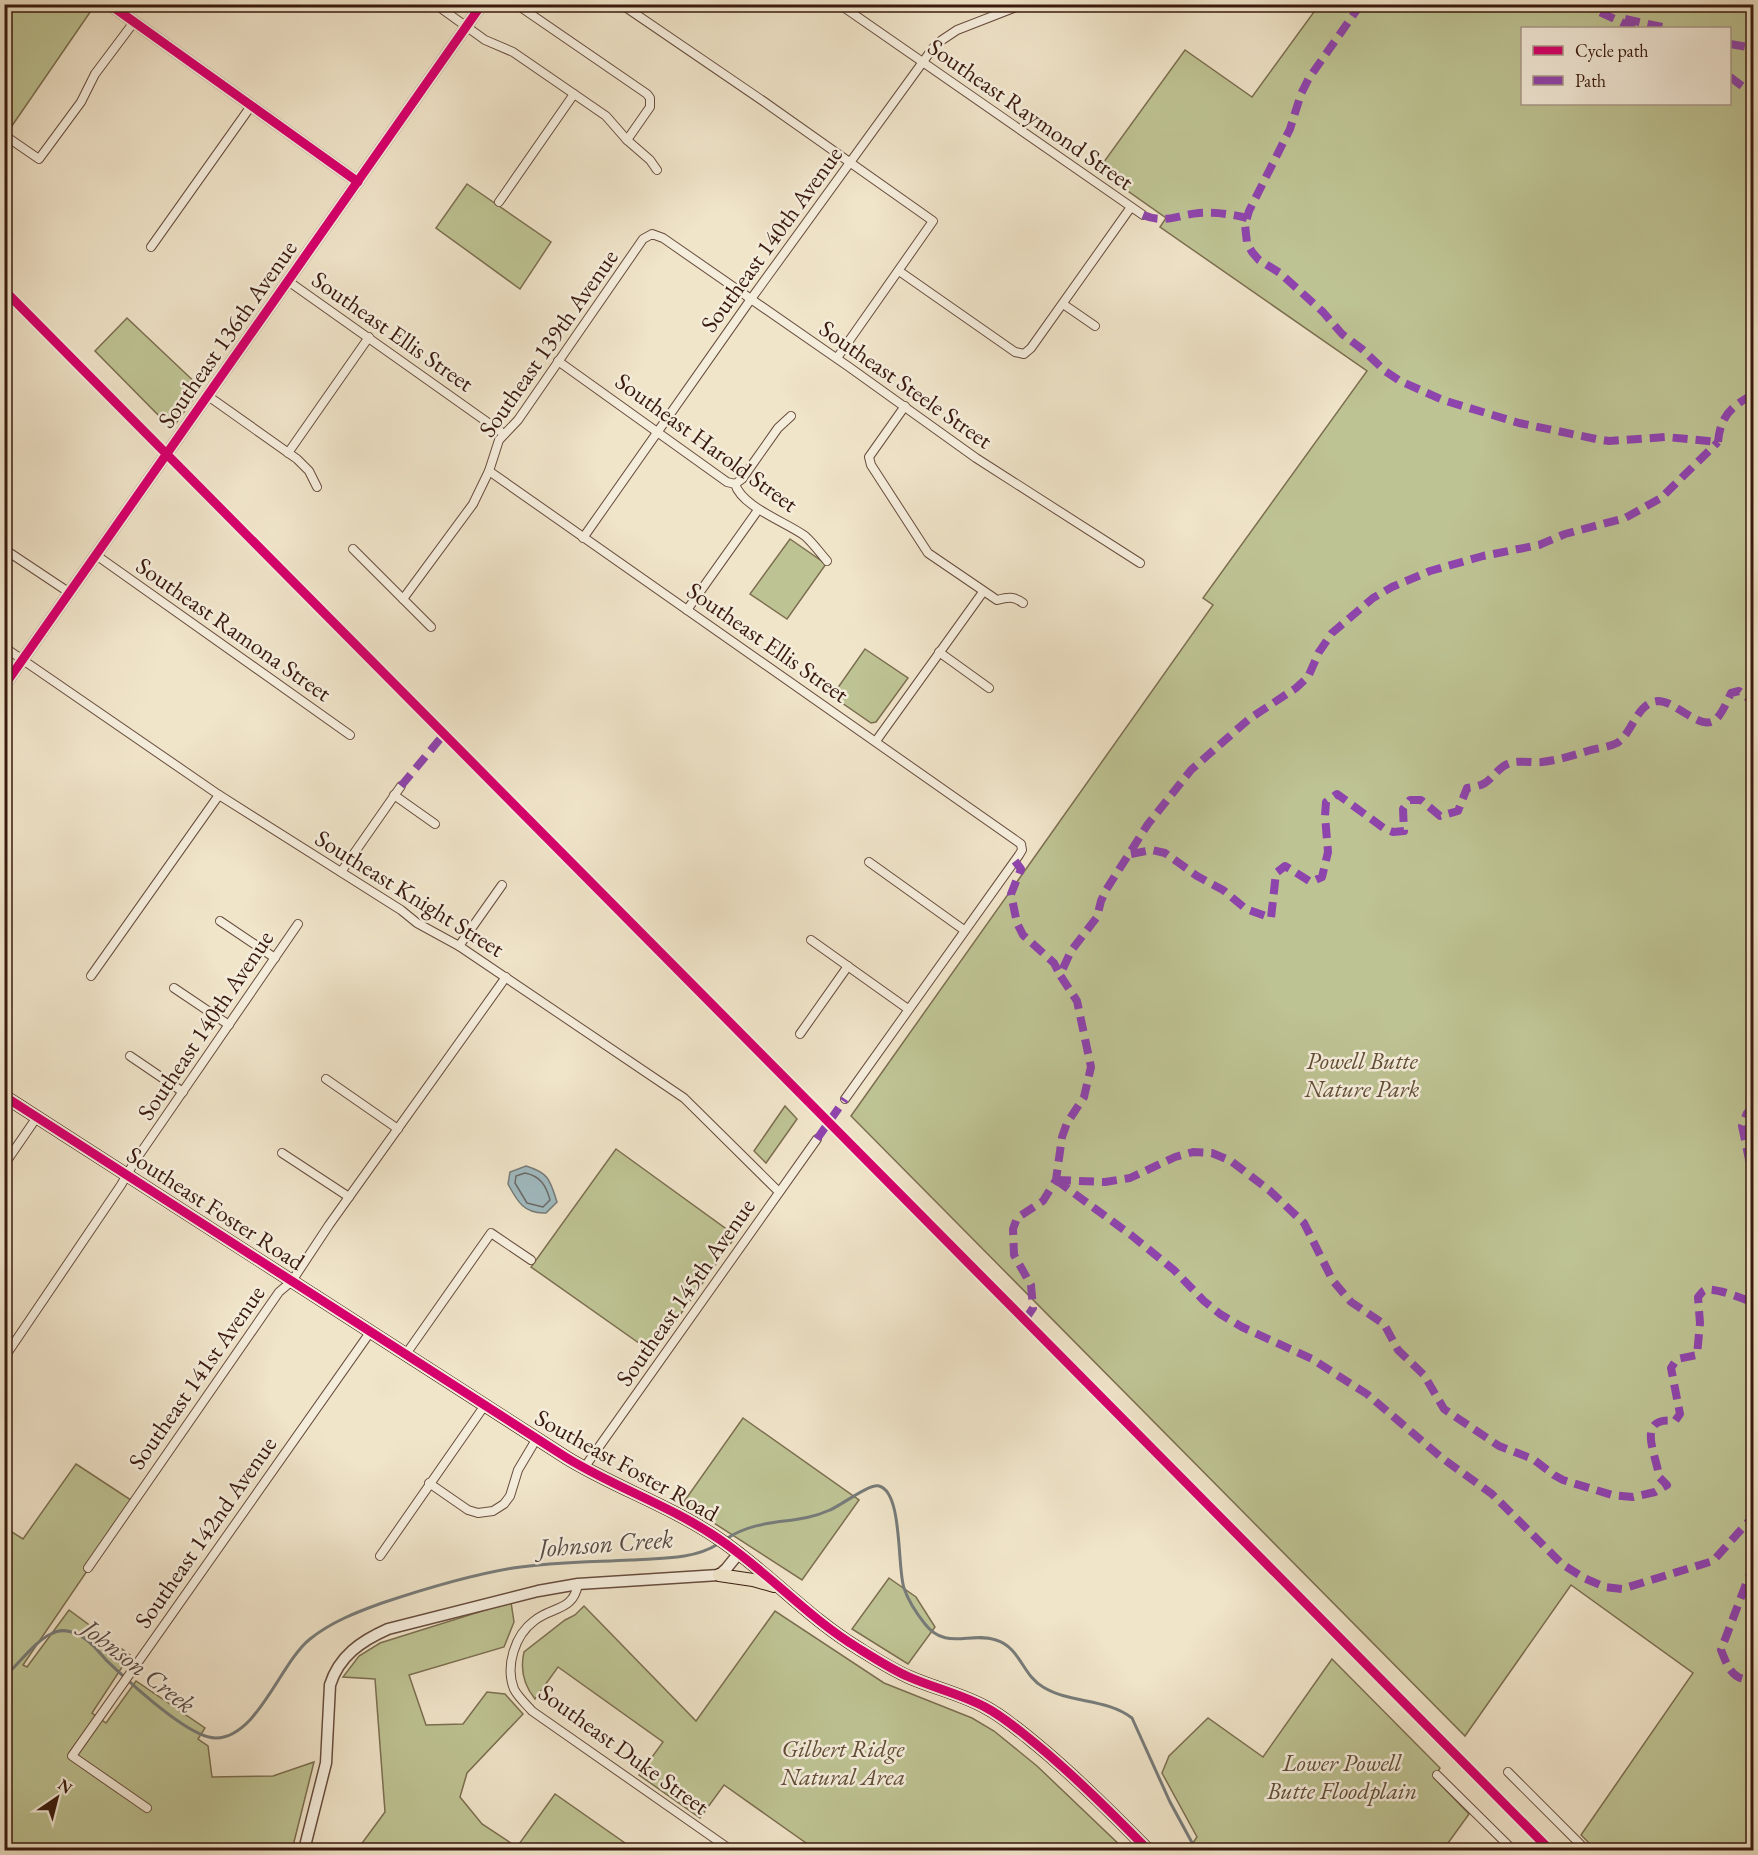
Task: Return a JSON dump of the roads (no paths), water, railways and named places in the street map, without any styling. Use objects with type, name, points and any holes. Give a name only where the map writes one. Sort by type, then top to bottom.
[{"type":"main road","name":"Southeast Foster Road","points":[[4,1096],[584,1468],[698,1525],[736,1551],[821,1623],[891,1668],[908,1677],[974,1701],[1010,1723],[1088,1789],[1148,1851]]},
{"type":"main road","points":[[719,1575],[753,1580],[781,1589]]},
{"type":"street","points":[[110,4],[358,183]]},
{"type":"street","points":[[435,4],[485,40],[513,52],[606,116],[627,140],[642,152],[657,171]]},
{"type":"street","name":"Southeast 136th Avenue","points":[[4,686],[482,4]]},
{"type":"street","points":[[516,4],[650,98],[650,107],[627,140]]},
{"type":"street","points":[[621,4],[704,59],[744,90],[933,221],[837,358]]},
{"type":"street","name":"Southeast Raymond Street","points":[[839,4],[1143,215]]},
{"type":"street","name":"Southeast 140th Avenue","points":[[584,538],[751,299],[922,62],[942,40],[957,30],[1024,4]]},
{"type":"street","points":[[7,137],[39,159],[81,102],[95,74],[134,22]]},
{"type":"street","points":[[499,202],[574,94]]},
{"type":"street","points":[[151,247],[251,106]]},
{"type":"street","points":[[899,271],[1013,351],[1022,354],[1031,348],[1131,207]]},
{"type":"street","name":"Southeast Steele Street","points":[[652,234],[660,236],[837,358],[976,459],[1140,563]]},
{"type":"street","name":"Southeast 139th Avenue","points":[[403,599],[473,504],[489,471],[497,444],[518,420],[643,239],[652,234]]},
{"type":"street","name":"Southeast Ellis Street","points":[[288,281],[504,434]]},
{"type":"street","points":[[1063,304],[1095,326]]},
{"type":"street","points":[[288,453],[369,337]]},
{"type":"street","name":"Southeast Harold Street","points":[[558,361],[728,482],[735,484],[740,494],[758,510],[769,514],[804,536],[826,561]]},
{"type":"street","points":[[208,396],[288,453],[309,471],[317,487]]},
{"type":"street","points":[[905,406],[869,457],[872,465],[928,553],[997,600],[1009,597],[1017,598],[1023,603]]},
{"type":"street","points":[[735,484],[742,479],[778,428],[791,416]]},
{"type":"street","name":"Southeast Ellis Street","points":[[489,471],[1017,840],[1022,846],[1018,857],[964,930]]},
{"type":"street","points":[[687,610],[758,510]]},
{"type":"street","points":[[4,549],[70,593]]},
{"type":"street","points":[[353,549],[431,627]]},
{"type":"street","name":"Southeast Ramona Street","points":[[96,555],[350,735]]},
{"type":"street","points":[[876,741],[983,592]]},
{"type":"street","name":"Southeast Knight Street","points":[[4,647],[219,795],[401,910],[417,923],[459,945],[684,1098],[779,1192]]},
{"type":"street","points":[[939,652],[989,688]]},
{"type":"street","points":[[341,872],[401,786]]},
{"type":"street","points":[[91,976],[219,795]]},
{"type":"street","points":[[394,795],[435,824]]},
{"type":"street","points":[[845,1099],[964,930],[868,862]]},
{"type":"street","points":[[459,945],[502,885]]},
{"type":"street","points":[[220,921],[275,958]]},
{"type":"street","name":"Southeast 140th Avenue","points":[[4,1358],[298,924]]},
{"type":"street","points":[[811,940],[908,1010]]},
{"type":"street","points":[[800,1034],[848,966]]},
{"type":"street","name":"Southeast 141st Avenue","points":[[88,1568],[279,1292],[292,1281],[506,977]]},
{"type":"street","points":[[174,988],[229,1025]]},
{"type":"street","points":[[130,1056],[183,1092]]},
{"type":"street","points":[[327,1079],[398,1129]]},
{"type":"street","points":[[4,1165],[38,1117]]},
{"type":"street","name":"Southeast 145th Avenue","points":[[584,1468],[817,1139]]},
{"type":"street","points":[[282,1153],[350,1197]]},
{"type":"street","points":[[406,1354],[491,1233],[531,1260]]},
{"type":"street","name":"Southeast 142nd Avenue","points":[[147,1808],[72,1756],[371,1331]]},
{"type":"street","points":[[380,1556],[485,1405]]},
{"type":"street","points":[[429,1483],[468,1510],[478,1513],[493,1511],[504,1504],[510,1496],[518,1470],[537,1438]]},
{"type":"street","points":[[304,1851],[326,1763],[330,1684],[348,1653],[368,1638],[388,1629],[516,1595],[578,1584],[719,1575],[726,1569],[736,1551]]},
{"type":"street","name":"Southeast Duke Street","points":[[578,1584],[576,1595],[568,1604],[542,1615],[526,1628],[515,1646],[511,1668],[514,1688],[532,1711],[731,1851]]},
{"type":"street","points":[[1508,1772],[1586,1851]]},
{"type":"street","points":[[1437,1775],[1513,1851]]},
{"type":"water","points":[[526,1166],[540,1171],[548,1178],[557,1202],[546,1213],[527,1209],[518,1201],[508,1184],[510,1172]]},
{"type":"waterway","name":"Johnson Creek","points":[[726,1539],[752,1527],[817,1515],[874,1486],[887,1491],[896,1516],[904,1588],[925,1624],[941,1637],[950,1639],[977,1637],[996,1640],[1011,1649],[1036,1682],[1043,1687],[1065,1696],[1111,1707],[1132,1718],[1170,1802],[1196,1850]]},
{"type":"waterway","name":"Johnson Creek","points":[[4,1677],[45,1637],[57,1631],[70,1632],[89,1642],[129,1681],[175,1719],[204,1736],[216,1738],[231,1734],[256,1713],[299,1650],[310,1639],[335,1623],[363,1610],[464,1578],[497,1571],[557,1563],[687,1556],[718,1544]]},
{"type":"park label","name":"Powell Butte Nature Park","points":[[1362,1074]]},
{"type":"park label","name":"Gilbert Ridge Natural Area","points":[[843,1762]]},
{"type":"park label","name":"Lower Powell Butte Floodplain","points":[[1342,1776]]}]
